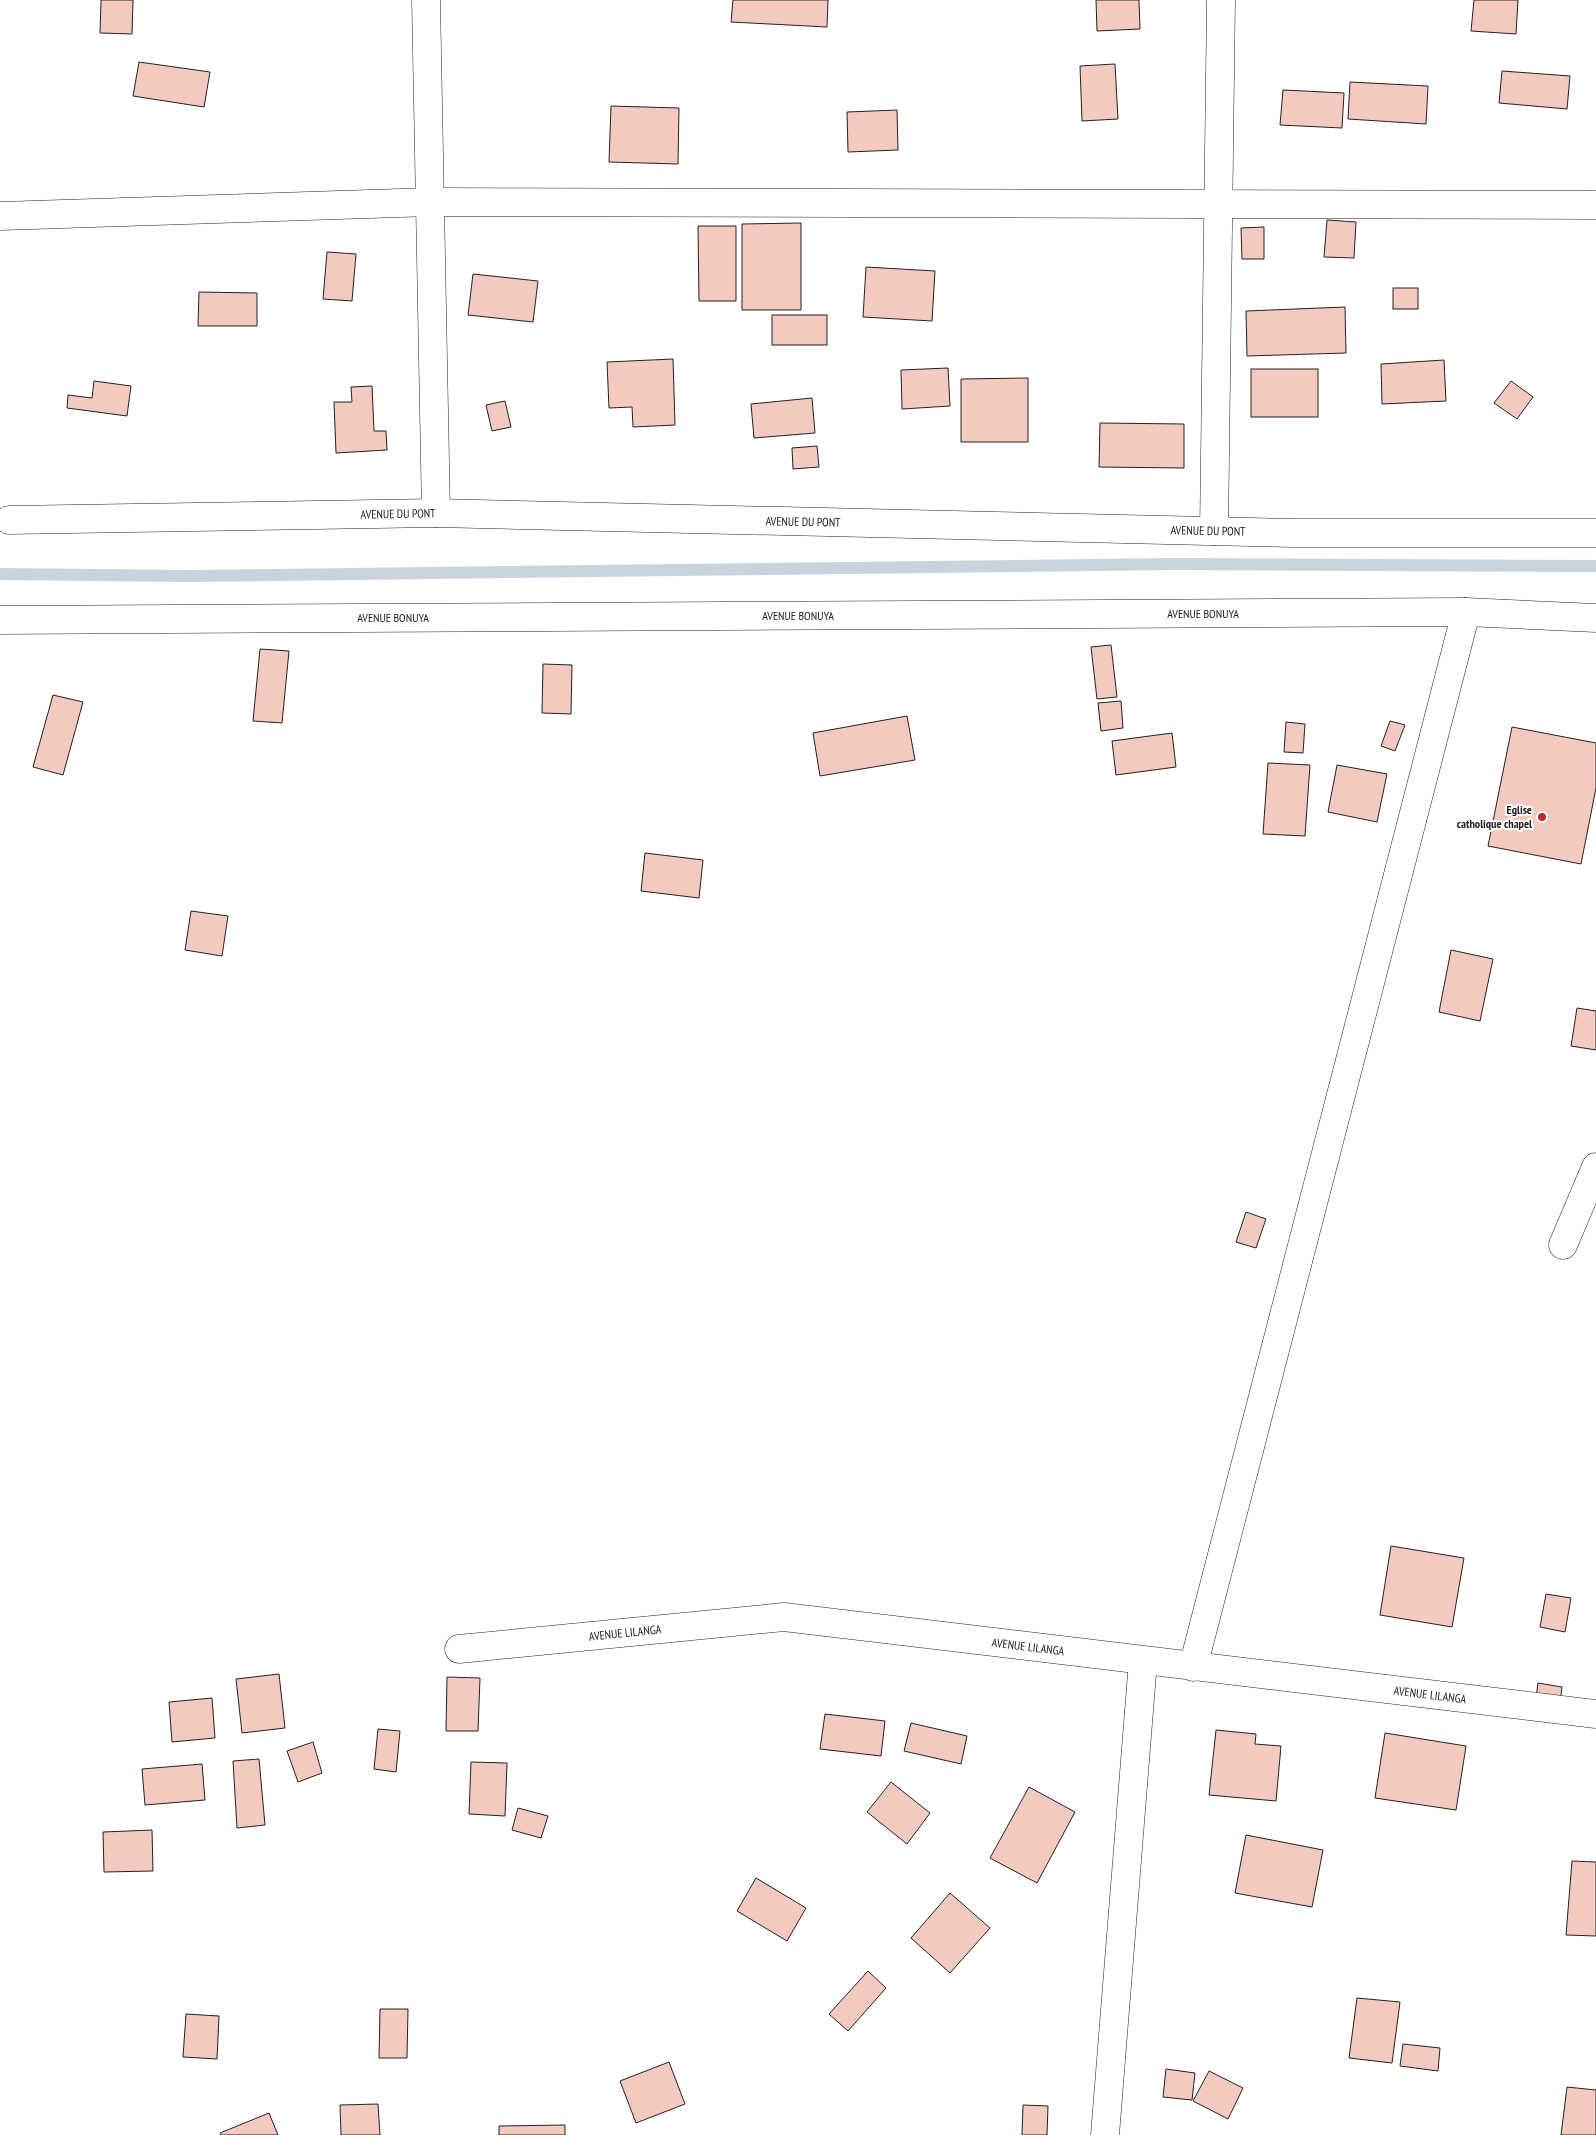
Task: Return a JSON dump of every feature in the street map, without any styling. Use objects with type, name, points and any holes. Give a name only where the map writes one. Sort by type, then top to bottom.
[{"type":"street","points":[[426,0],[436,514]]},
{"type":"street","points":[[1214,531],[1221,0]]},
{"type":"street","points":[[0,216],[430,202],[1218,203],[1596,206]]},
{"type":"street","name":"AVENUE DU PONT","points":[[9,520],[436,514],[1214,531],[1596,533]]},
{"type":"street","points":[[1193,1667],[1466,612]]},
{"type":"street","name":"AVENUE BONUYA","points":[[0,620],[1466,612],[1596,618]]},
{"type":"street","points":[[1563,1245],[1596,1167]]},
{"type":"street","name":"AVENUE LILANGA","points":[[459,1649],[784,1618],[1596,1714]]},
{"type":"street","points":[[1105,2135],[1143,1661]]},
{"type":"building","points":[[101,0],[133,0],[132,34],[100,33]]},
{"type":"building","points":[[733,0],[828,0],[827,27],[731,22]]},
{"type":"building","points":[[1096,0],[1139,0],[1140,29],[1097,31]]},
{"type":"building","points":[[1474,0],[1518,0],[1516,34],[1471,31]]},
{"type":"building","points":[[139,62],[210,72],[204,107],[133,96]]},
{"type":"building","points":[[1115,64],[1118,119],[1082,121],[1080,66]]},
{"type":"building","points":[[1502,71],[1570,76],[1567,109],[1499,103]]},
{"type":"building","points":[[1350,82],[1428,86],[1426,124],[1348,119]]},
{"type":"building","points":[[1283,90],[1344,93],[1342,128],[1280,125]]},
{"type":"building","points":[[611,106],[679,108],[678,164],[609,162]]},
{"type":"building","points":[[897,110],[898,150],[848,152],[847,112]]},
{"type":"building","points":[[1327,220],[1356,222],[1354,258],[1324,257]]},
{"type":"building","points":[[801,223],[801,310],[742,310],[742,224]]},
{"type":"building","points":[[698,226],[736,226],[736,301],[699,301]]},
{"type":"building","points":[[1264,227],[1264,259],[1242,259],[1241,228]]},
{"type":"building","points":[[327,252],[356,254],[352,301],[323,299]]},
{"type":"building","points":[[866,267],[935,271],[932,321],[863,317]]},
{"type":"building","points":[[473,274],[538,281],[533,322],[468,315]]},
{"type":"building","points":[[1393,288],[1418,288],[1418,309],[1393,309]]},
{"type":"building","points":[[199,292],[257,293],[257,326],[198,326]]},
{"type":"building","points":[[1345,307],[1346,353],[1247,356],[1246,311]]},
{"type":"building","points":[[772,315],[827,315],[827,345],[772,345]]},
{"type":"building","points":[[673,359],[675,425],[633,427],[632,407],[609,408],[607,362]]},
{"type":"building","points":[[1444,360],[1446,401],[1382,404],[1381,364]]},
{"type":"building","points":[[948,368],[950,406],[902,409],[901,370]]},
{"type":"building","points":[[1251,369],[1318,369],[1318,417],[1251,417]]},
{"type":"building","points":[[1028,378],[1028,442],[961,442],[961,379]]},
{"type":"building","points":[[94,381],[131,386],[127,416],[67,408],[68,395],[92,398]]},
{"type":"building","points":[[1511,381],[1533,397],[1517,419],[1494,403]]},
{"type":"building","points":[[372,386],[374,431],[386,431],[387,450],[336,453],[334,402],[352,402],[351,387]]},
{"type":"building","points":[[812,398],[815,433],[754,438],[751,404]]},
{"type":"building","points":[[505,401],[511,427],[492,431],[486,405]]},
{"type":"building","points":[[1100,423],[1184,424],[1184,468],[1099,467]]},
{"type":"building","points":[[817,446],[819,467],[793,469],[792,448]]},
{"type":"building","points":[[1111,645],[1117,697],[1097,699],[1091,647]]},
{"type":"building","points":[[260,649],[289,651],[282,723],[253,721]]},
{"type":"building","points":[[543,664],[572,665],[571,714],[542,713]]},
{"type":"building","points":[[53,695],[83,702],[63,775],[33,767]]},
{"type":"building","points":[[1121,701],[1123,728],[1101,731],[1098,703]]},
{"type":"building","points":[[907,716],[915,760],[820,776],[813,733]]},
{"type":"building","points":[[1390,721],[1405,725],[1395,751],[1381,746]]},
{"type":"building","points":[[1286,722],[1305,724],[1303,753],[1284,752]]},
{"type":"building","name":"Eglise catholique chapel","points":[[1512,727],[1596,743],[1596,788],[1581,864],[1488,846]]},
{"type":"building","points":[[1172,733],[1176,767],[1116,775],[1112,741]]},
{"type":"building","points":[[1268,763],[1310,765],[1305,836],[1263,834]]},
{"type":"building","points":[[1337,765],[1387,774],[1377,822],[1328,812]]},
{"type":"building","points":[[645,853],[703,860],[699,898],[641,891]]},
{"type":"building","points":[[191,911],[228,916],[222,956],[185,950]]},
{"type":"building","points":[[1451,950],[1493,959],[1480,1021],[1439,1012]]},
{"type":"building","points":[[1577,1008],[1596,1011],[1596,1050],[1571,1046]]},
{"type":"building","points":[[1246,1212],[1266,1219],[1256,1248],[1236,1242]]},
{"type":"building","points":[[1391,1546],[1464,1558],[1452,1627],[1380,1615]]},
{"type":"building","points":[[1546,1594],[1571,1598],[1565,1632],[1540,1627]]},
{"type":"building","points":[[279,1674],[285,1728],[242,1733],[236,1679]]},
{"type":"building","points":[[447,1677],[480,1678],[478,1731],[446,1731]]},
{"type":"building","points":[[1538,1683],[1562,1687],[1559,1709],[1535,1705]]},
{"type":"building","points":[[212,1698],[215,1738],[172,1742],[169,1702]]},
{"type":"building","points":[[825,1714],[885,1721],[881,1756],[820,1749]]},
{"type":"building","points":[[911,1723],[967,1736],[961,1764],[904,1751]]},
{"type":"building","points":[[378,1729],[400,1731],[396,1772],[374,1769]]},
{"type":"building","points":[[1216,1730],[1256,1734],[1255,1744],[1281,1746],[1276,1801],[1209,1795]]},
{"type":"building","points":[[1385,1733],[1466,1746],[1456,1810],[1375,1798]]},
{"type":"building","points":[[313,1742],[322,1773],[298,1782],[287,1751]]},
{"type":"building","points":[[259,1759],[265,1825],[237,1828],[233,1761]]},
{"type":"building","points":[[471,1762],[507,1763],[505,1816],[469,1814]]},
{"type":"building","points":[[202,1764],[205,1800],[145,1805],[142,1769]]},
{"type":"building","points":[[891,1782],[930,1813],[907,1844],[867,1812]]},
{"type":"building","points":[[1029,1787],[1075,1812],[1037,1883],[990,1858]]},
{"type":"building","points":[[518,1808],[548,1816],[541,1838],[512,1830]]},
{"type":"building","points":[[152,1830],[153,1871],[104,1872],[103,1832]]},
{"type":"building","points":[[1246,1835],[1323,1850],[1312,1907],[1235,1893]]},
{"type":"building","points":[[1572,1861],[1596,1862],[1596,1936],[1566,1935]]},
{"type":"building","points":[[756,1878],[806,1908],[787,1941],[737,1911]]},
{"type":"building","points":[[950,1893],[990,1928],[950,1973],[911,1938]]},
{"type":"building","points":[[868,1971],[886,1988],[848,2031],[829,2014]]},
{"type":"building","points":[[1357,1998],[1400,2002],[1392,2063],[1349,2058]]},
{"type":"building","points":[[380,2009],[408,2009],[407,2058],[379,2058]]},
{"type":"building","points":[[186,2014],[219,2016],[217,2059],[183,2057]]},
{"type":"building","points":[[1403,2044],[1440,2048],[1438,2071],[1400,2066]]},
{"type":"building","points":[[669,2062],[685,2104],[636,2123],[620,2081]]},
{"type":"building","points":[[1166,2069],[1195,2073],[1192,2100],[1163,2097]]},
{"type":"building","points":[[1209,2071],[1243,2088],[1228,2119],[1193,2101]]},
{"type":"building","points":[[1567,2087],[1596,2090],[1596,2135],[1561,2135]]},
{"type":"building","points":[[378,2104],[380,2135],[341,2135],[340,2105]]},
{"type":"building","points":[[1023,2105],[1048,2106],[1047,2135],[1022,2135]]},
{"type":"building","points":[[269,2113],[278,2135],[221,2135],[220,2133]]},
{"type":"building","points":[[565,2125],[565,2135],[499,2135],[499,2126]]},
{"type":"waterway","points":[[0,574],[188,576],[1173,564],[1596,566]]},
{"type":"place","name":"Eglise catholique chapel","points":[[1542,817]]}]
